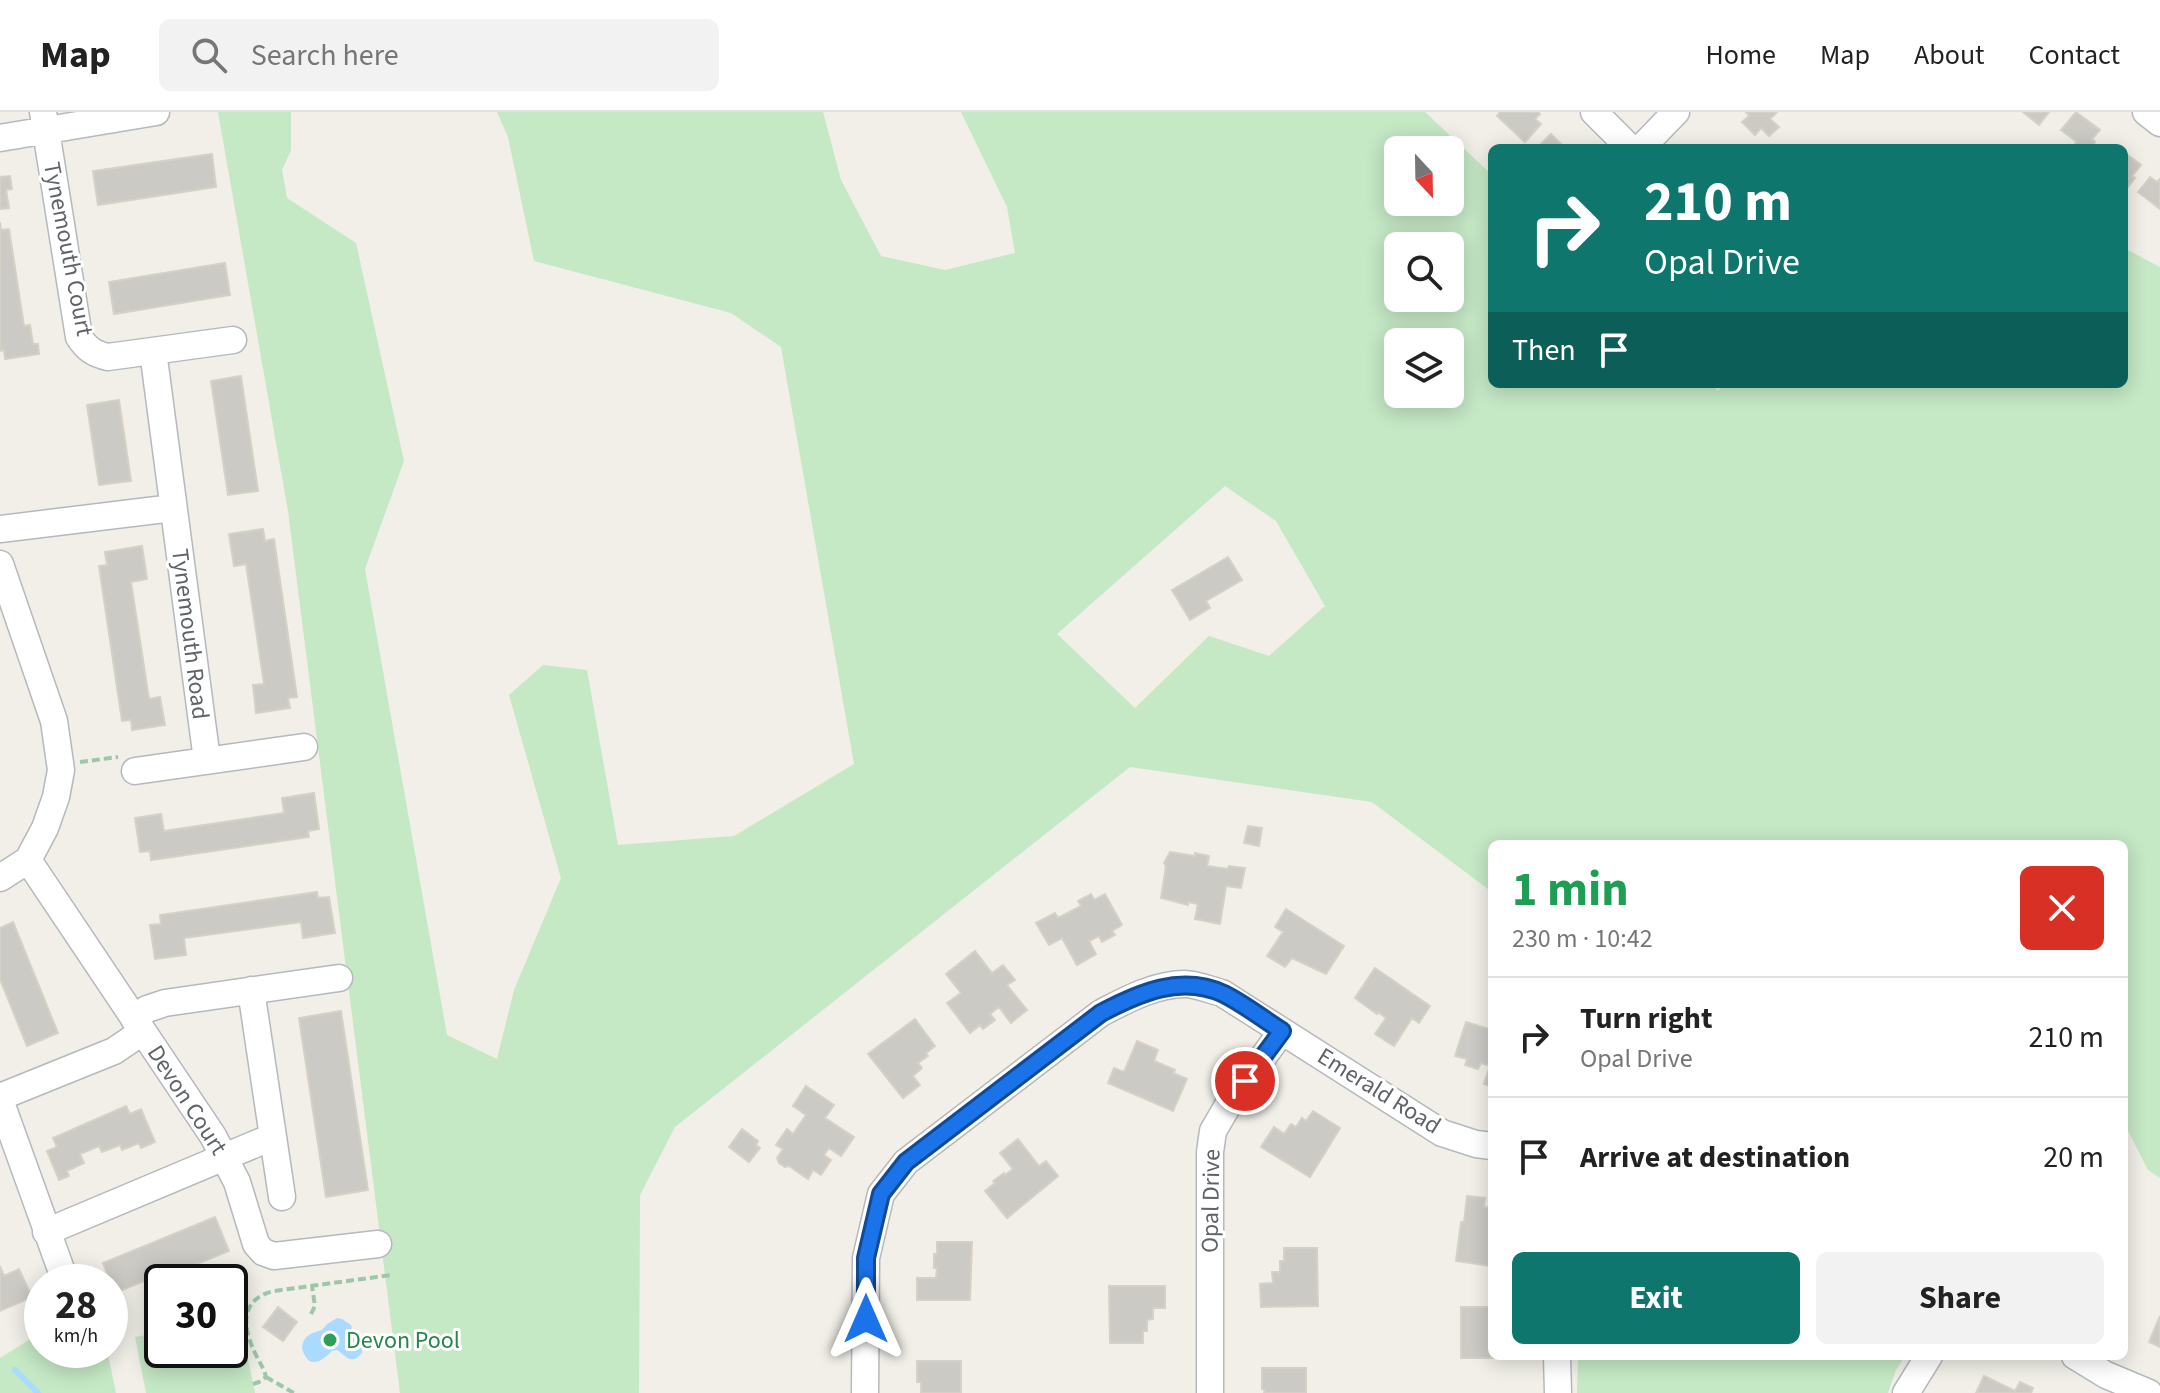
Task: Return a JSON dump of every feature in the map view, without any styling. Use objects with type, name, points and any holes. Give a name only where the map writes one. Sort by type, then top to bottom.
[{"type":"street","name":"Tynemouth Court","points":[[0,138],[45,121],[156,112]]},
{"type":"street","points":[[1594,112],[1626,144]]},
{"type":"street","points":[[1645,144],[1676,112]]},
{"type":"street","points":[[2146,112],[2160,123]]},
{"type":"street","name":"Tynemouth Court","points":[[45,121],[79,337],[86,348],[108,357],[233,340]]},
{"type":"street","points":[[0,529],[173,508],[153,351]]},
{"type":"street","name":"Tynemouth Road","points":[[173,508],[207,760]]},
{"type":"street","points":[[0,564],[54,721],[61,770],[45,828],[28,860],[0,878]]},
{"type":"street","points":[[135,771],[304,747]]},
{"type":"street","name":"Devon Court","points":[[28,860],[225,1156],[237,1182],[256,1244],[263,1252],[274,1256],[378,1244]]},
{"type":"street","points":[[59,1264],[0,1099],[130,1042],[147,1009],[165,1003],[339,978]]},
{"type":"street","name":"Emerald Road","points":[[865,1393],[866,1258],[881,1194],[906,1162],[1101,1013],[1143,993],[1186,984],[1222,993],[1442,1133],[1488,1146]]},
{"type":"street","points":[[251,990],[282,1197]]},
{"type":"street","name":"Opal Drive","points":[[1210,1393],[1210,1152],[1213,1131],[1282,1031]]},
{"type":"street","points":[[46,1232],[272,1137]]},
{"type":"street","points":[[1557,1360],[1558,1393]]},
{"type":"street","points":[[1906,1393],[1927,1360]]},
{"type":"street","points":[[2082,1360],[2106,1375],[2149,1393]]},
{"type":"path","points":[[78,762],[129,756],[135,771]]},
{"type":"path","points":[[266,1377],[252,1346],[247,1324],[249,1307],[261,1294],[391,1275]]},
{"type":"path","points":[[311,1314],[315,1306],[312,1286]]},
{"type":"path","points":[[253,1384],[266,1377]]},
{"type":"path","points":[[266,1377],[294,1393]]},
{"type":"green space","points":[[218,112],[291,112],[291,150],[282,170],[287,198],[356,243],[404,461],[365,569],[447,1035],[497,1059],[514,990],[561,878],[509,695],[543,665],[587,670],[618,845],[734,836],[854,764],[781,347],[731,313],[534,261],[508,137],[497,112],[823,112],[841,180],[881,256],[945,270],[1015,253],[1007,207],[961,112],[1425,112],[1451,136],[1384,136],[1384,216],[1464,216],[1464,149],[1488,171],[1488,388],[1715,388],[1718,391],[1720,388],[2128,388],[2128,250],[2160,267],[2160,1178],[2148,1170],[2128,1131],[2128,840],[1488,840],[1488,889],[1372,802],[1130,767],[675,1127],[640,1195],[639,1393],[400,1393],[288,511]],"holes":[[[1225,486],[1276,521],[1325,606],[1269,656],[1209,636],[1135,708],[1057,634]]]},
{"type":"green space","points":[[144,1335],[144,1368],[248,1368],[248,1359],[255,1393],[146,1393],[135,1337]]},
{"type":"green space","points":[[24,1343],[24,1368],[111,1368],[116,1393],[0,1393],[0,1358]]},
{"type":"green space","points":[[1578,1360],[1902,1360],[1888,1393],[1577,1393]]},
{"type":"water","name":"Devon Pool","points":[[337,1318],[351,1325],[362,1353],[352,1359],[337,1350],[320,1361],[308,1360],[302,1349],[306,1338]]},
{"type":"building","points":[[1500,112],[1538,112],[1540,114],[1535,119],[1541,124],[1525,142],[1497,116]]},
{"type":"building","points":[[1746,112],[1777,112],[1770,119],[1779,127],[1769,136],[1761,128],[1755,135],[1742,122],[1749,116]]},
{"type":"building","points":[[2023,112],[2049,112],[2039,125]]},
{"type":"building","points":[[2076,112],[2100,130],[2092,139],[2093,144],[2075,144],[2077,142],[2061,130]]},
{"type":"building","points":[[1551,134],[1561,144],[1541,144]]},
{"type":"building","points":[[212,154],[216,187],[98,205],[93,171]]},
{"type":"building","points":[[2128,155],[2141,165],[2132,176],[2135,178],[2128,187]]},
{"type":"building","points":[[10,176],[12,189],[6,190],[9,208],[0,209],[0,177]]},
{"type":"building","points":[[2150,177],[2157,182],[2160,179],[2160,209],[2138,192]]},
{"type":"building","points":[[0,222],[1,230],[9,229],[24,326],[30,325],[33,344],[38,344],[39,354],[5,359],[4,350],[0,351]]},
{"type":"building","points":[[225,263],[230,295],[114,314],[109,282]]},
{"type":"building","points":[[241,376],[258,491],[228,495],[211,381]]},
{"type":"building","points":[[119,400],[131,481],[99,485],[87,405]]},
{"type":"building","points":[[263,529],[265,541],[274,539],[297,697],[288,698],[290,708],[256,713],[253,685],[264,684],[246,564],[234,566],[229,534]]},
{"type":"building","points":[[142,546],[147,579],[131,582],[149,699],[160,697],[165,725],[132,730],[131,720],[122,721],[99,566],[107,565],[105,552]]},
{"type":"building","points":[[1228,557],[1242,580],[1206,601],[1210,608],[1190,620],[1172,590]]},
{"type":"building","points":[[314,793],[319,829],[308,831],[309,837],[151,860],[150,851],[140,852],[135,818],[161,814],[164,831],[284,813],[282,798]]},
{"type":"building","points":[[1248,826],[1262,828],[1259,846],[1244,843]]},
{"type":"building","points":[[1170,852],[1209,856],[1207,866],[1245,868],[1241,888],[1226,886],[1220,924],[1195,919],[1198,904],[1188,902],[1188,905],[1161,898],[1164,863]]},
{"type":"building","points":[[317,892],[318,898],[329,897],[335,933],[303,938],[301,922],[184,938],[186,955],[155,959],[150,925],[161,924],[160,915]]},
{"type":"building","points":[[1091,894],[1094,900],[1105,894],[1122,925],[1112,931],[1115,935],[1102,942],[1099,936],[1089,941],[1096,954],[1077,965],[1062,938],[1049,945],[1036,923],[1055,913],[1058,918],[1081,906],[1078,901]]},
{"type":"building","points":[[1286,909],[1344,946],[1326,974],[1292,958],[1285,967],[1267,956],[1283,932],[1275,927]]},
{"type":"building","points":[[13,922],[58,1033],[27,1046],[0,979],[0,928]]},
{"type":"building","points":[[975,951],[992,973],[1003,965],[1015,980],[1007,985],[1027,1010],[1011,1023],[999,1007],[990,1014],[995,1020],[983,1029],[980,1025],[970,1033],[947,1003],[961,993],[946,974]]},
{"type":"building","points":[[1375,968],[1430,1006],[1419,1023],[1412,1018],[1394,1046],[1375,1034],[1386,1018],[1355,998]]},
{"type":"building","points":[[341,1011],[368,1190],[326,1197],[299,1018]]},
{"type":"building","points":[[915,1019],[935,1046],[918,1063],[922,1068],[913,1076],[920,1085],[903,1098],[868,1054]]},
{"type":"building","points":[[1466,1022],[1488,1029],[1488,1065],[1481,1063],[1478,1069],[1465,1065],[1467,1059],[1455,1056]]},
{"type":"building","points":[[1137,1041],[1158,1050],[1154,1061],[1187,1079],[1173,1111],[1108,1083],[1114,1068],[1124,1072]]},
{"type":"building","points":[[806,1086],[834,1105],[825,1118],[854,1137],[841,1156],[829,1148],[824,1155],[831,1160],[821,1175],[813,1170],[808,1179],[779,1163],[777,1158],[783,1149],[776,1145],[787,1129],[793,1134],[806,1115],[793,1106]]},
{"type":"building","points":[[126,1106],[130,1114],[141,1109],[155,1142],[141,1148],[139,1143],[122,1150],[120,1145],[102,1152],[99,1146],[80,1154],[84,1163],[67,1171],[69,1176],[59,1180],[47,1151],[57,1147],[53,1138]]},
{"type":"building","points":[[1313,1111],[1340,1128],[1310,1177],[1261,1147],[1274,1127],[1284,1134],[1291,1124],[1296,1127],[1302,1118],[1306,1121]]},
{"type":"building","points":[[742,1129],[758,1141],[756,1145],[760,1148],[749,1162],[729,1147]]},
{"type":"building","points":[[1018,1139],[1039,1166],[1046,1161],[1058,1176],[1007,1218],[985,1191],[995,1183],[993,1181],[1013,1169],[1000,1153]]},
{"type":"building","points":[[1467,1196],[1485,1198],[1484,1207],[1488,1208],[1488,1265],[1456,1261],[1461,1222],[1464,1222]]},
{"type":"building","points":[[215,1217],[229,1251],[197,1264],[144,1264],[144,1281],[128,1288],[128,1264],[103,1263]]},
{"type":"building","points":[[937,1242],[972,1242],[970,1300],[917,1300],[917,1278],[936,1278],[934,1254],[937,1254]]},
{"type":"building","points":[[1284,1248],[1317,1248],[1318,1306],[1261,1307],[1260,1284],[1273,1283],[1272,1272],[1280,1272]]},
{"type":"building","points":[[0,1266],[4,1276],[19,1269],[24,1280],[24,1300],[0,1311]]},
{"type":"building","points":[[1109,1286],[1165,1286],[1165,1308],[1153,1308],[1153,1319],[1147,1320],[1147,1331],[1143,1331],[1143,1343],[1110,1343]]},
{"type":"building","points":[[278,1307],[297,1322],[283,1341],[263,1327]]},
{"type":"building","points":[[1461,1307],[1488,1307],[1488,1358],[1461,1358]]},
{"type":"building","points":[[2160,1316],[2160,1347],[2149,1342]]},
{"type":"building","points":[[917,1361],[961,1361],[961,1393],[921,1393],[921,1382],[917,1382]]},
{"type":"building","points":[[1262,1368],[1306,1368],[1306,1393],[1264,1393]]},
{"type":"building","points":[[1984,1376],[2015,1391],[2020,1382],[2033,1388],[2031,1393],[1976,1393]]},
{"type":"waterway","points":[[15,1370],[38,1393]]},
{"type":"place","name":"Devon Pool","points":[[330,1340]]},
{"type":"route","points":[[866,1319],[866,1258],[881,1194],[906,1162],[1101,1013],[1129,998],[1158,988],[1186,984],[1222,993],[1282,1031],[1245,1081]]}]
